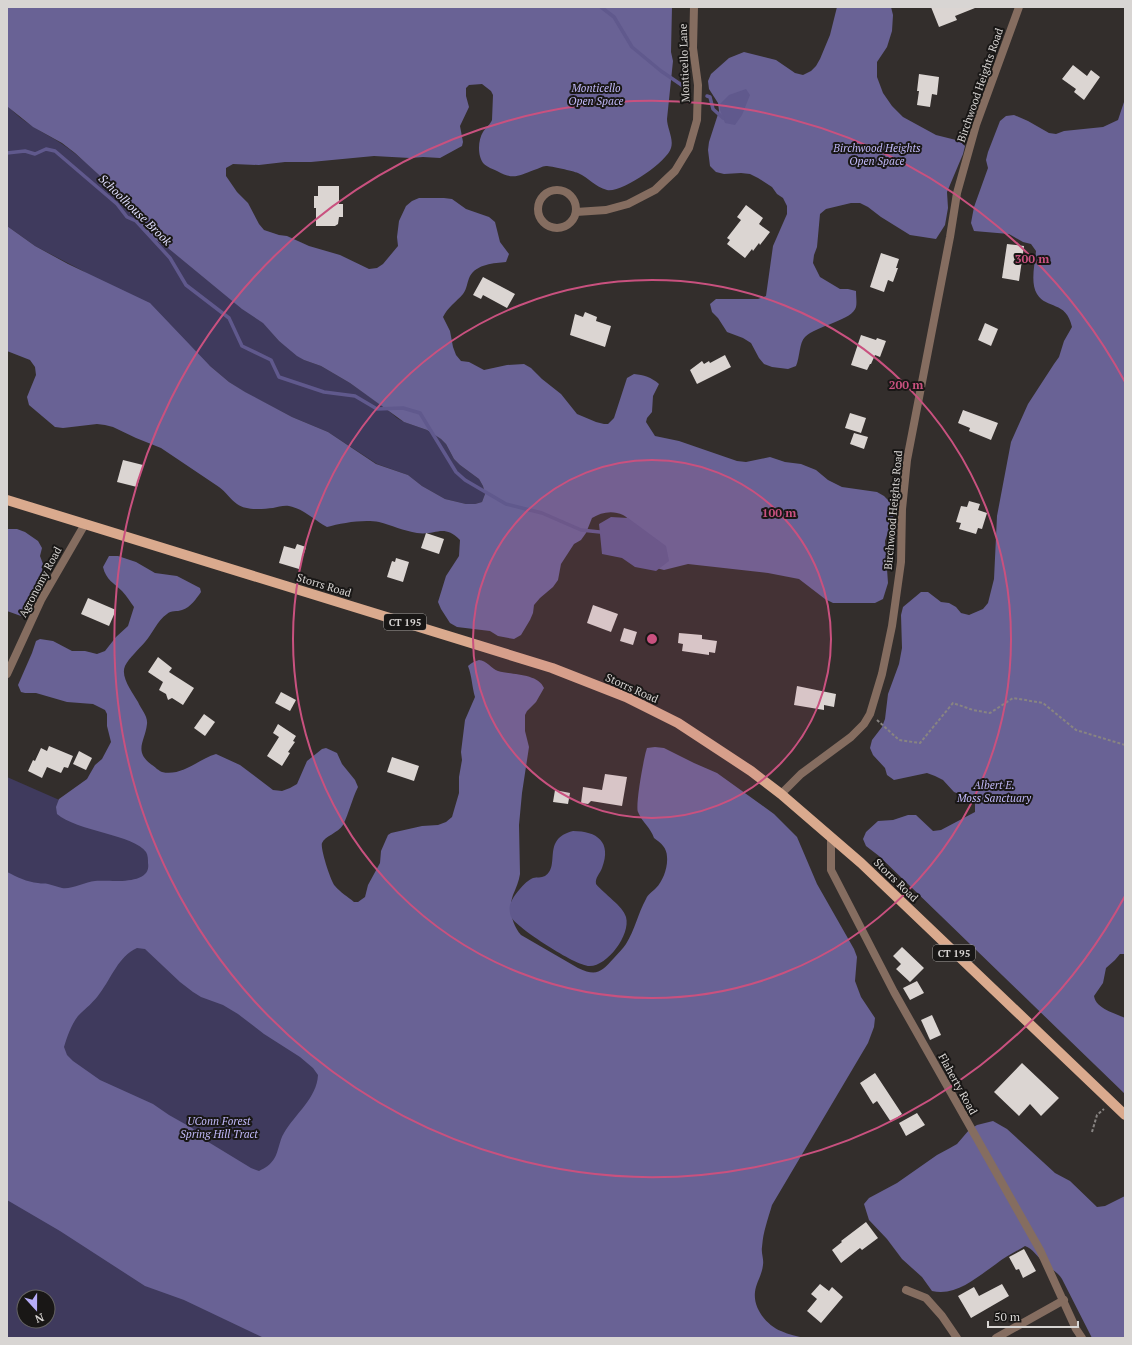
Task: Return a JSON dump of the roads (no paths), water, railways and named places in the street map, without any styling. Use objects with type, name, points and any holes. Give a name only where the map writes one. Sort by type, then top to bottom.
[{"type":"main road","name":"Storrs Road","points":[[7,500],[552,668],[626,697],[678,723],[745,766],[781,794],[861,862],[1125,1115]]},
{"type":"street","name":"Monticello Lane","points":[[576,212],[606,210],[628,204],[655,190],[675,171],[689,148],[697,120],[698,85],[693,48],[694,7]]},
{"type":"street","name":"Birchwood Heights Road","points":[[781,794],[801,774],[851,737],[864,724],[870,714],[882,674],[892,626],[901,562],[902,509],[907,460],[958,193],[976,125],[1019,7]]},
{"type":"street","points":[[555,190],[561,190],[567,192],[574,201],[576,212],[571,222],[566,225],[556,227],[549,226],[544,222],[538,211],[541,199],[545,195],[555,190]]},
{"type":"street","name":"Agronomy Road","points":[[7,674],[42,600],[84,524]]},
{"type":"street","name":"Flaherty Road","points":[[831,837],[831,870],[894,992],[1040,1250],[1076,1329],[1082,1338]]},
{"type":"street","points":[[906,1290],[926,1298],[942,1316],[957,1338]]},
{"type":"street","points":[[996,1338],[1064,1300]]},
{"type":"waterway","points":[[601,7],[614,17],[632,47],[661,71],[688,89]]},
{"type":"waterway","points":[[707,96],[710,97],[713,109],[723,118]]},
{"type":"waterway","name":"Schoolhouse Brook","points":[[7,153],[25,151],[35,154],[46,149],[55,151],[117,204],[127,217],[136,221],[170,258],[186,285],[229,318],[242,346],[271,360],[279,377],[324,392],[355,396],[377,409],[403,408],[420,413],[456,472],[465,480],[506,504],[542,513],[581,530],[600,532]]},
{"type":"park label","name":"Monticello Open Space","points":[[596,94]]},
{"type":"park label","name":"Birchwood Heights Open Space","points":[[877,154]]},
{"type":"park label","name":"Albert E. Moss Sanctuary","points":[[994,791]]},
{"type":"park label","name":"UConn Forest Spring Hill Tract","points":[[219,1127]]}]
